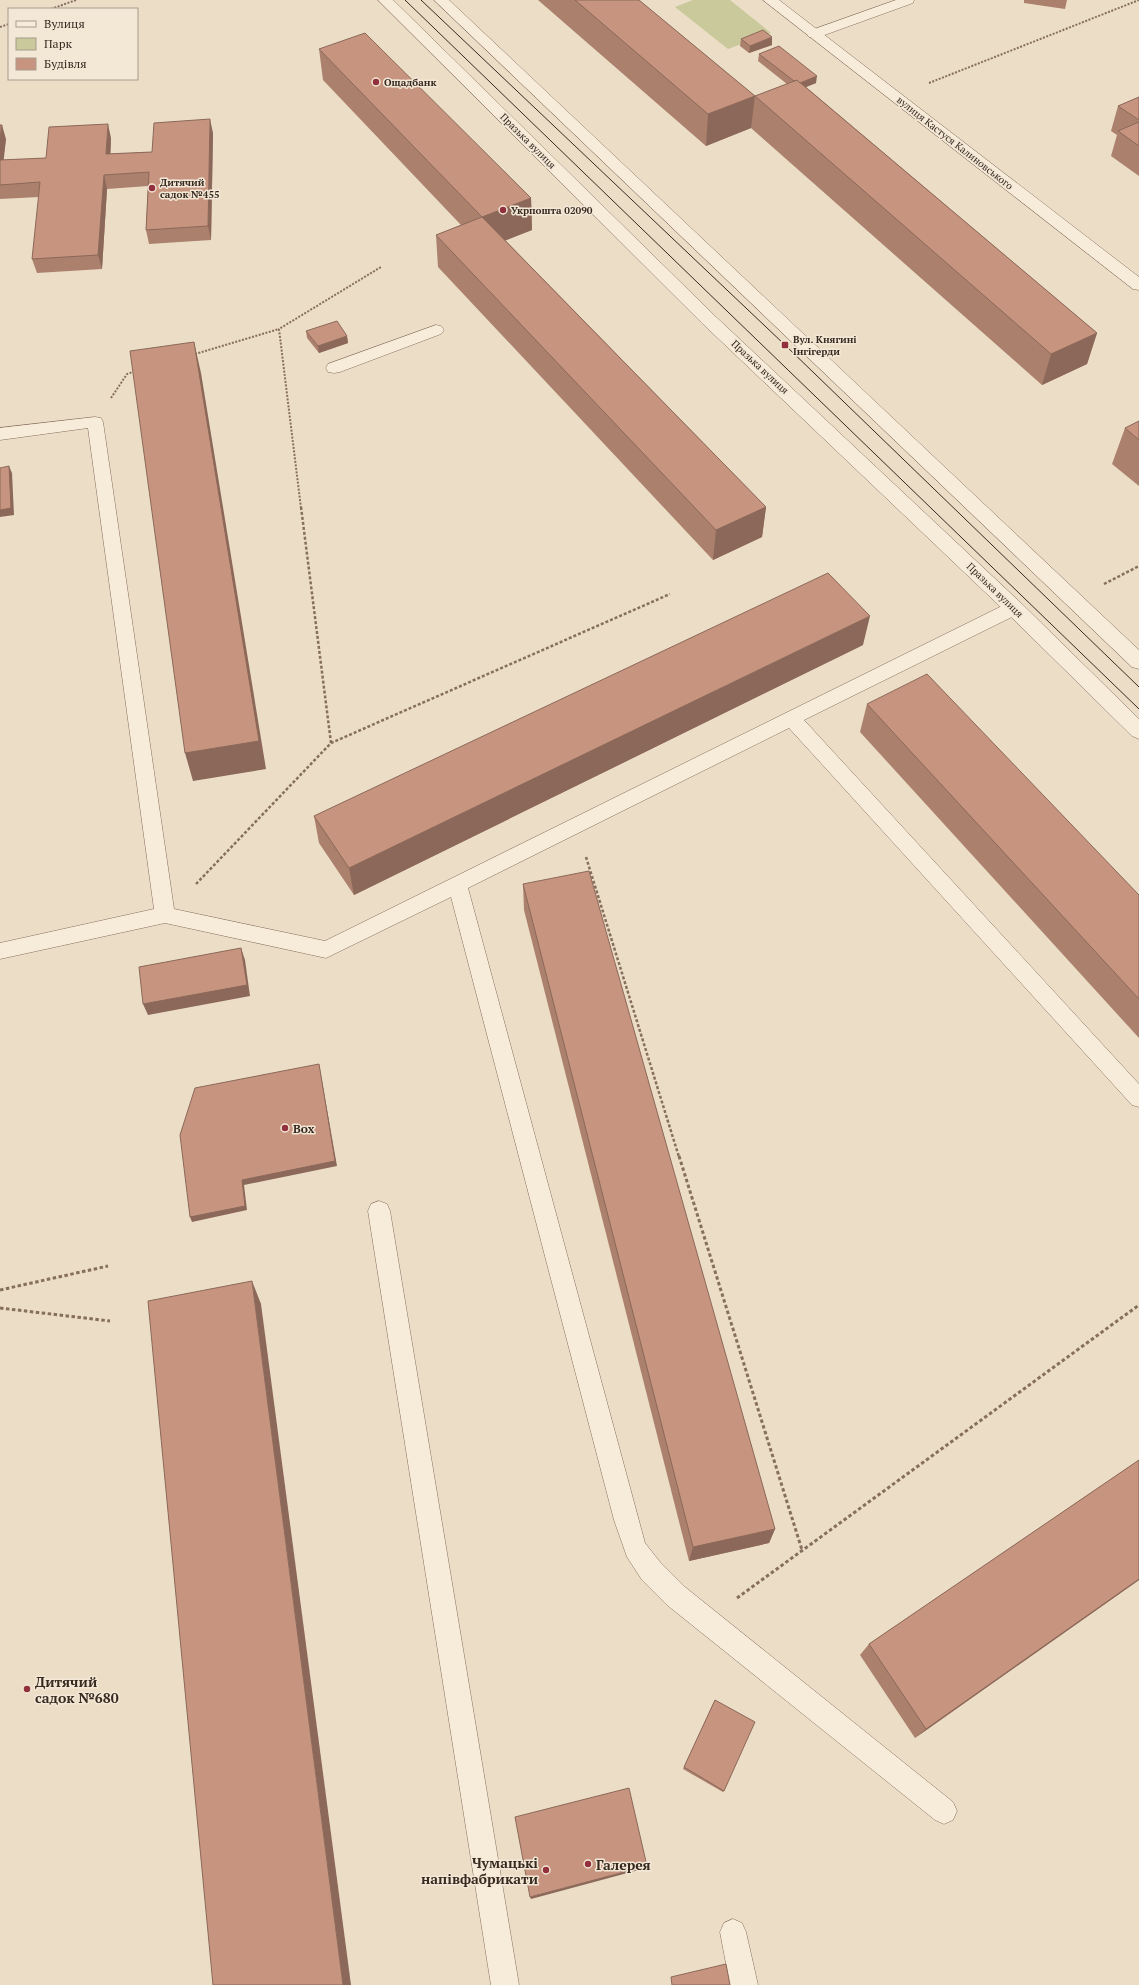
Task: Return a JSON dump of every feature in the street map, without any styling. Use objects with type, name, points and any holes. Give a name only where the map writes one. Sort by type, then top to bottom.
[{"type":"street","points":[[441,0],[1139,662]]},
{"type":"street","name":"вулиця Кастуся Калиновського","points":[[770,0],[1139,285]]},
{"type":"street","name":"Празька вулиця","points":[[390,1],[709,320],[1014,608],[1139,731]]},
{"type":"lane","points":[[814,34],[908,0]]},
{"type":"lane","points":[[334,368],[436,330]]},
{"type":"lane","points":[[0,434],[95,422],[165,915]]},
{"type":"lane","points":[[0,951],[165,915],[326,950],[1014,608]]},
{"type":"lane","points":[[792,719],[1139,1098]]},
{"type":"lane","points":[[457,884],[635,1549],[652,1571],[671,1591],[944,1810]]},
{"type":"lane","points":[[379,1211],[506,1985]]},
{"type":"lane","points":[[733,1932],[744,1985]]},
{"type":"path","points":[[54,8],[76,0]]},
{"type":"path","points":[[895,96],[1139,0]]},
{"type":"path","points":[[188,356],[279,329],[381,267]]},
{"type":"path","points":[[279,329],[331,743]]},
{"type":"path","points":[[95,422],[127,374],[142,369]]},
{"type":"path","points":[[1104,584],[1139,566]]},
{"type":"path","points":[[165,915],[331,743],[670,594]]},
{"type":"path","points":[[576,826],[802,1550]]},
{"type":"path","points":[[0,1290],[108,1266]]},
{"type":"path","points":[[706,1620],[1139,1305]]},
{"type":"path","points":[[0,1308],[110,1321]]},
{"type":"green space","points":[[693,0],[730,0],[771,33],[728,49],[675,7]]},
{"type":"building","points":[[575,0],[639,0],[755,96],[708,114]]},
{"type":"building","points":[[763,30],[772,37],[750,46],[741,39]]},
{"type":"building","points":[[365,33],[531,198],[482,217],[319,49]]},
{"type":"building","points":[[779,46],[817,76],[800,83],[797,80],[794,81],[759,54]]},
{"type":"building","points":[[797,80],[1097,333],[1051,354],[755,96]]},
{"type":"building","points":[[1139,97],[1139,120],[1118,106]]},
{"type":"building","points":[[210,119],[208,226],[146,230],[149,172],[104,175],[98,255],[32,259],[40,182],[0,185],[0,160],[46,158],[49,127],[108,124],[106,154],[152,152],[154,123]]},
{"type":"building","points":[[1139,122],[1139,146],[1118,131]]},
{"type":"building","points":[[0,125],[2,125],[0,139]]},
{"type":"building","points":[[482,217],[766,507],[716,530],[436,235]]},
{"type":"building","points":[[337,321],[347,336],[318,346],[306,331]]},
{"type":"building","points":[[194,342],[259,741],[185,753],[130,351]]},
{"type":"building","points":[[1139,421],[1139,440],[1125,428]]},
{"type":"building","points":[[9,466],[11,508],[0,510],[0,468]]},
{"type":"building","points":[[828,573],[870,616],[349,868],[314,816]]},
{"type":"building","points":[[927,674],[1139,895],[1139,999],[867,704]]},
{"type":"building","points":[[589,871],[775,1529],[693,1547],[523,884]]},
{"type":"building","points":[[241,948],[247,985],[143,1004],[139,967]]},
{"type":"building","points":[[319,1064],[335,1161],[242,1180],[245,1206],[190,1217],[180,1135],[195,1088]]},
{"type":"building","points":[[252,1281],[343,1985],[213,1985],[148,1301]]},
{"type":"building","points":[[1139,1460],[1139,1579],[926,1729],[869,1644]]},
{"type":"building","points":[[715,1700],[755,1722],[724,1791],[684,1767]]},
{"type":"building","points":[[629,1788],[647,1866],[530,1897],[515,1817]]},
{"type":"building","points":[[726,1964],[730,1985],[672,1985],[671,1977]]},
{"type":"tram line","points":[[405,0],[1139,709]]},
{"type":"tram line","points":[[421,0],[785,345],[1139,687]]},
{"type":"place","name":"Ощадбанк","points":[[376,82]]},
{"type":"place","name":"Дитячий садок №455","points":[[152,188]]},
{"type":"place","name":"Укрпошта 02090","points":[[503,210]]},
{"type":"place","name":"Вул. Княгині Інгігерди","points":[[785,345]]},
{"type":"place","name":"Box","points":[[285,1128]]},
{"type":"place","name":"Дитячий садок №680","points":[[27,1689]]},
{"type":"place","name":"Галерея","points":[[588,1864]]},
{"type":"place","name":"Чумацькі напівфабрикати","points":[[546,1870]]}]
